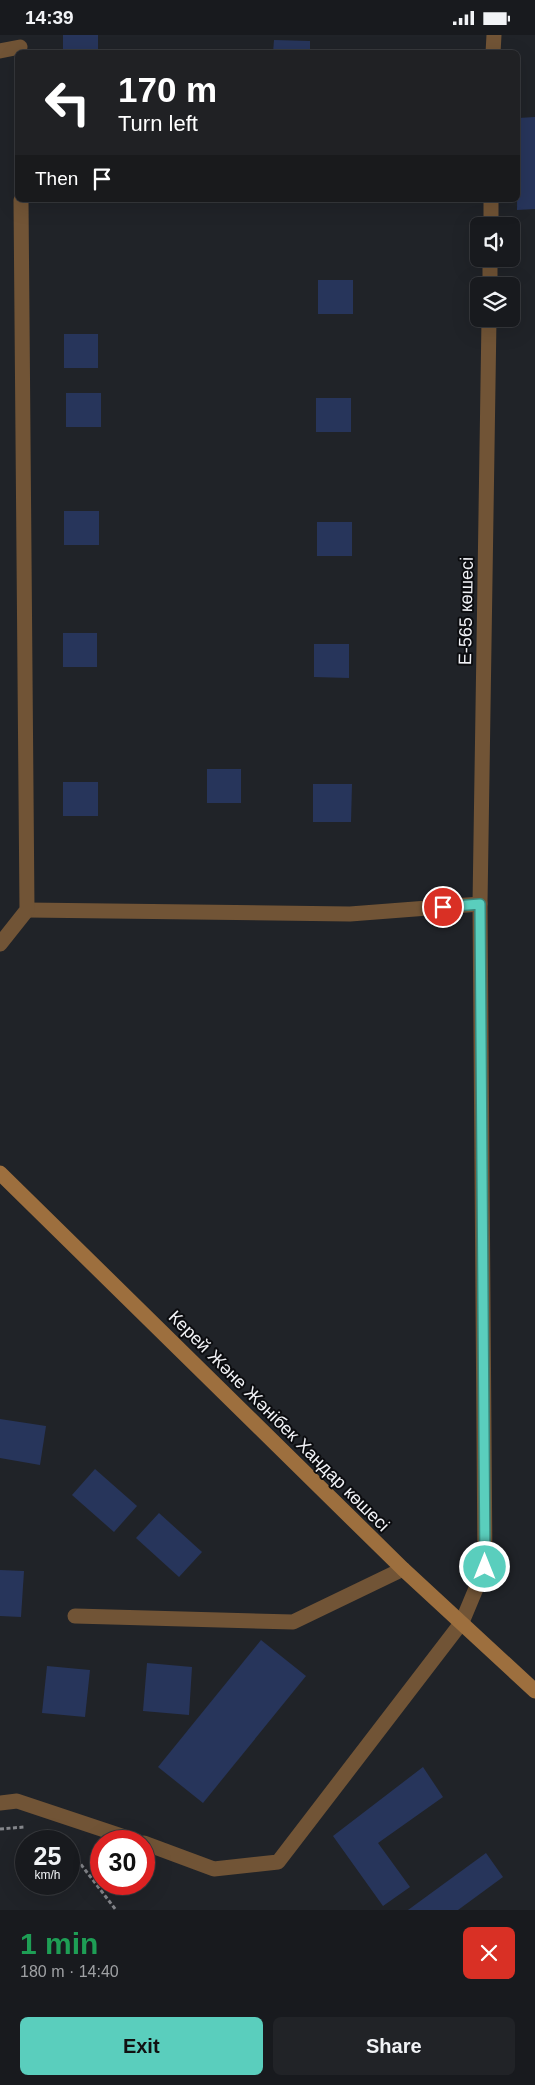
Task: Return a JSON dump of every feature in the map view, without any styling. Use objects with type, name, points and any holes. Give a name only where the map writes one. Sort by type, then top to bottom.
[{"type":"street","points":[[493,50],[494,35]]},
{"type":"street","points":[[0,51],[21,45]]},
{"type":"street","points":[[0,944],[27,910],[21,202]]},
{"type":"street","points":[[491,202],[491,217]]},
{"type":"street","name":"Е-565 көшесі","points":[[155,1847],[214,1869],[278,1862],[462,1622],[485,1567],[480,904],[489,327]]},
{"type":"street","points":[[27,910],[350,915],[480,904]]},
{"type":"street","name":"Керей Және Жәнібек Хандар көшесі","points":[[0,1173],[403,1569],[535,1691]]},
{"type":"street","points":[[75,1615],[292,1622],[403,1569]]},
{"type":"street","points":[[0,1803],[17,1801],[104,1830]]},
{"type":"path","points":[[0,1829],[22,1826],[31,1829]]},
{"type":"path","points":[[80,1863],[116,1910]]},
{"type":"building","points":[[63,35],[98,35],[98,50],[63,50]]},
{"type":"building","points":[[274,40],[310,41],[310,50],[273,50]]},
{"type":"building","points":[[535,117],[535,209],[517,210],[517,202],[520,202],[520,118]]},
{"type":"building","points":[[318,280],[353,280],[353,314],[318,314]]},
{"type":"building","points":[[64,334],[98,334],[98,368],[64,368]]},
{"type":"building","points":[[66,393],[101,393],[101,427],[66,427]]},
{"type":"building","points":[[316,398],[351,398],[351,432],[316,432]]},
{"type":"building","points":[[64,511],[99,511],[99,545],[64,545]]},
{"type":"building","points":[[317,522],[352,522],[352,556],[317,556]]},
{"type":"building","points":[[63,633],[97,633],[97,667],[63,667]]},
{"type":"building","points":[[314,644],[349,644],[349,678],[314,677]]},
{"type":"building","points":[[207,769],[241,769],[241,803],[207,803]]},
{"type":"building","points":[[63,782],[98,782],[98,816],[63,816]]},
{"type":"building","points":[[313,784],[352,784],[351,822],[313,822]]},
{"type":"building","points":[[0,1419],[46,1426],[40,1465],[0,1458]]},
{"type":"building","points":[[95,1469],[137,1506],[114,1532],[72,1495]]},
{"type":"building","points":[[159,1513],[202,1552],[179,1577],[136,1538]]},
{"type":"building","points":[[0,1570],[24,1571],[21,1617],[0,1616]]},
{"type":"building","points":[[261,1640],[306,1676],[203,1803],[158,1767]]},
{"type":"building","points":[[147,1663],[192,1667],[189,1715],[143,1711]]},
{"type":"building","points":[[47,1666],[90,1670],[85,1717],[42,1713]]},
{"type":"building","points":[[423,1767],[443,1797],[378,1843],[410,1887],[383,1906],[333,1836]]},
{"type":"building","points":[[486,1853],[503,1877],[458,1910],[408,1910]]},
{"type":"route","points":[[443,907],[480,904],[485,1567]]}]
